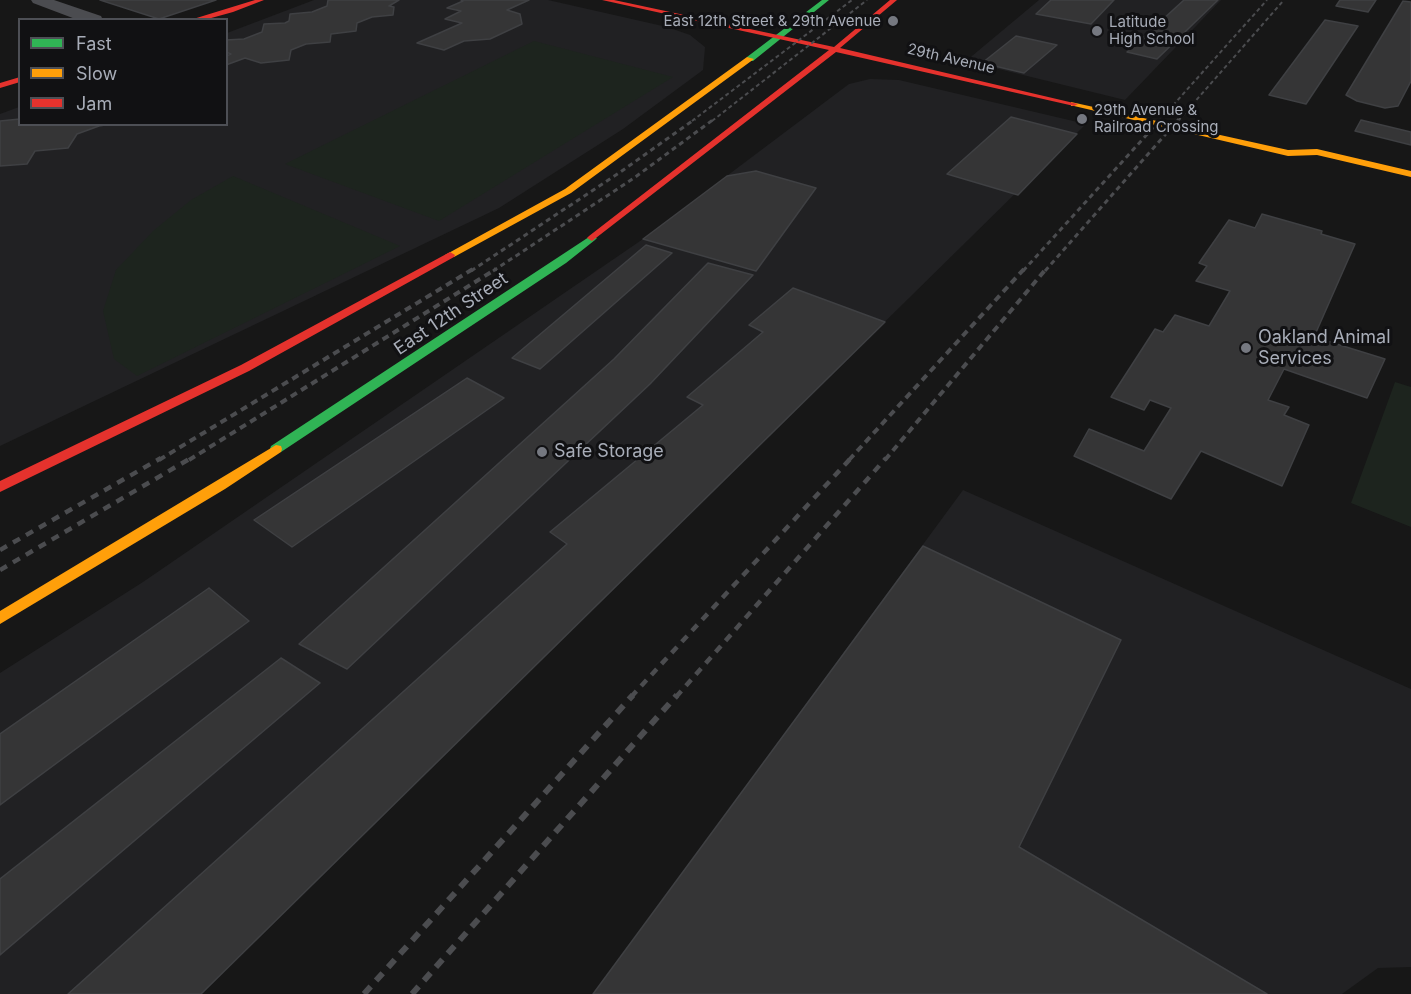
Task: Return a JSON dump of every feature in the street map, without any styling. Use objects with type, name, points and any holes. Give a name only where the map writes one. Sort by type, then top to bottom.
[{"type":"main road","points":[[206,18],[225,15],[261,0]]},
{"type":"main road","name":"29th Avenue","points":[[605,0],[781,37],[1288,153],[1317,152],[1411,174]]},
{"type":"main road","points":[[0,487],[244,368],[568,191],[781,37],[826,0]]},
{"type":"main road","name":"East 12th Street","points":[[0,618],[220,486],[562,261],[835,50],[894,0]]},
{"type":"main road","points":[[704,20],[722,38]]},
{"type":"main road","points":[[728,75],[731,59]]},
{"type":"main road","points":[[876,72],[942,74]]},
{"type":"main road","points":[[0,86],[18,80]]},
{"type":"main road","points":[[768,102],[818,82]]},
{"type":"main road","name":"29th Avenue","points":[[1288,153],[1310,169]]},
{"type":"street","points":[[39,0],[89,18]]},
{"type":"shaded area","points":[[314,0],[548,0],[667,27],[690,35],[705,47],[703,70],[623,129],[499,208],[0,446],[0,114],[18,107],[18,126],[228,126],[228,33]]},
{"type":"shaded area","name":"Latitude High School","points":[[1039,0],[1221,0],[1125,100],[966,61]]},
{"type":"shaded area","points":[[534,41],[673,77],[439,221],[285,164]]},
{"type":"shaded area","name":"Safe Storage","points":[[870,79],[899,80],[1086,124],[201,994],[0,994],[0,673],[143,582],[643,239],[849,84]]},
{"type":"shaded area","points":[[233,176],[400,246],[137,376],[114,359],[103,311],[116,270],[153,231],[191,200]]},
{"type":"shaded area","points":[[1395,382],[1411,387],[1411,527],[1351,503]]},
{"type":"shaded area","points":[[963,490],[1411,689],[1411,967],[1378,968],[1342,994],[593,994]]},
{"type":"building","points":[[100,0],[216,0],[162,18]]},
{"type":"building","points":[[328,0],[399,0],[389,6],[394,7],[393,15],[372,17],[357,23],[356,31],[331,34],[330,42],[306,44],[291,50],[289,60],[261,63],[245,58],[228,64],[228,55],[231,54],[228,53],[228,40],[244,39],[262,32],[264,24],[285,23],[289,21],[290,14],[312,12],[327,6]]},
{"type":"building","points":[[461,0],[529,0],[507,10],[520,14],[522,24],[490,39],[464,41],[444,50],[417,43],[462,23],[445,19],[461,11],[447,8],[463,1]]},
{"type":"building","points":[[1051,0],[1114,0],[1091,24],[1036,14]]},
{"type":"building","points":[[1184,0],[1218,0],[1157,59],[1127,52]]},
{"type":"building","points":[[1340,0],[1376,0],[1368,12],[1336,6]]},
{"type":"building","points":[[1403,1],[1411,2],[1411,81],[1398,106],[1385,108],[1357,101],[1346,95]]},
{"type":"building","points":[[1325,20],[1358,26],[1306,104],[1269,95]]},
{"type":"building","points":[[1016,36],[1057,45],[1024,73],[982,63]]},
{"type":"building","points":[[1011,117],[1077,134],[1018,195],[947,174]]},
{"type":"building","points":[[18,119],[18,126],[99,126],[77,134],[68,148],[35,151],[27,164],[0,166],[0,121]]},
{"type":"building","points":[[1361,120],[1411,132],[1411,145],[1355,131]]},
{"type":"building","points":[[756,171],[816,188],[756,271],[643,239],[727,176]]},
{"type":"building","name":"Oakland Animal Services","points":[[1262,214],[1322,231],[1321,234],[1355,244],[1314,337],[1385,359],[1367,398],[1284,369],[1268,400],[1289,407],[1284,415],[1309,425],[1282,486],[1201,451],[1171,499],[1074,456],[1089,429],[1144,451],[1171,408],[1150,400],[1144,410],[1111,397],[1155,329],[1163,332],[1175,315],[1209,326],[1230,291],[1196,281],[1207,266],[1199,263],[1229,220],[1255,228]]},
{"type":"building","points":[[646,245],[672,253],[540,369],[512,358]]},
{"type":"building","points":[[708,263],[753,275],[650,384],[347,669],[299,644],[614,359]]},
{"type":"building","points":[[793,288],[885,322],[201,994],[68,994],[567,544],[550,532],[703,405],[687,397],[763,332],[749,325]]},
{"type":"building","points":[[467,378],[504,398],[292,547],[254,520]]},
{"type":"building","points":[[923,546],[1121,640],[1019,847],[1267,994],[593,994]]},
{"type":"building","points":[[209,588],[249,621],[0,805],[0,734]]},
{"type":"building","points":[[281,658],[320,683],[0,955],[0,879]]},
{"type":"railway","points":[[692,121],[852,0]]},
{"type":"railway","points":[[712,121],[867,0]]},
{"type":"railway","points":[[1159,121],[1267,0]]},
{"type":"railway","points":[[1178,121],[1284,0]]},
{"type":"railway","points":[[471,271],[619,173],[695,119]]},
{"type":"railway","points":[[493,271],[634,178],[714,119]]},
{"type":"railway","points":[[1023,271],[1161,119]]},
{"type":"railway","points":[[1045,271],[1179,119]]},
{"type":"railway","points":[[159,460],[473,269]]},
{"type":"railway","points":[[189,460],[496,269]]},
{"type":"railway","points":[[849,460],[1024,269]]},
{"type":"railway","points":[[885,460],[1046,269]]},
{"type":"railway","points":[[0,550],[161,458]]},
{"type":"railway","points":[[0,570],[191,458]]},
{"type":"railway","points":[[631,697],[851,458]]},
{"type":"railway","points":[[676,697],[886,458]]},
{"type":"railway","points":[[364,994],[633,695]]},
{"type":"railway","points":[[412,994],[677,695]]},
{"type":"traffic: fast","points":[[750,59],[826,0]]},
{"type":"traffic: fast","points":[[276,449],[562,261],[592,238]]},
{"type":"traffic: slow","points":[[450,255],[568,191],[750,59]]},
{"type":"traffic: slow","points":[[1074,104],[1288,153],[1317,152],[1411,174]]},
{"type":"traffic: slow","points":[[0,618],[220,486],[276,449]]},
{"type":"traffic: jam","points":[[201,18],[231,11],[261,0]]},
{"type":"traffic: jam","points":[[605,0],[781,37],[1074,104]]},
{"type":"traffic: jam","points":[[592,238],[821,61],[894,0]]},
{"type":"traffic: jam","points":[[0,86],[18,80]]},
{"type":"traffic: jam","points":[[0,487],[245,368],[450,255]]},
{"type":"place","name":"East 12th Street & 29th Avenue","points":[[893,21]]},
{"type":"place","name":"Latitude High School","points":[[1097,31]]},
{"type":"place","name":"29th Avenue & Railroad Crossing","points":[[1082,119]]},
{"type":"place","name":"Oakland Animal Services","points":[[1246,348]]},
{"type":"place","name":"Safe Storage","points":[[542,452]]}]
